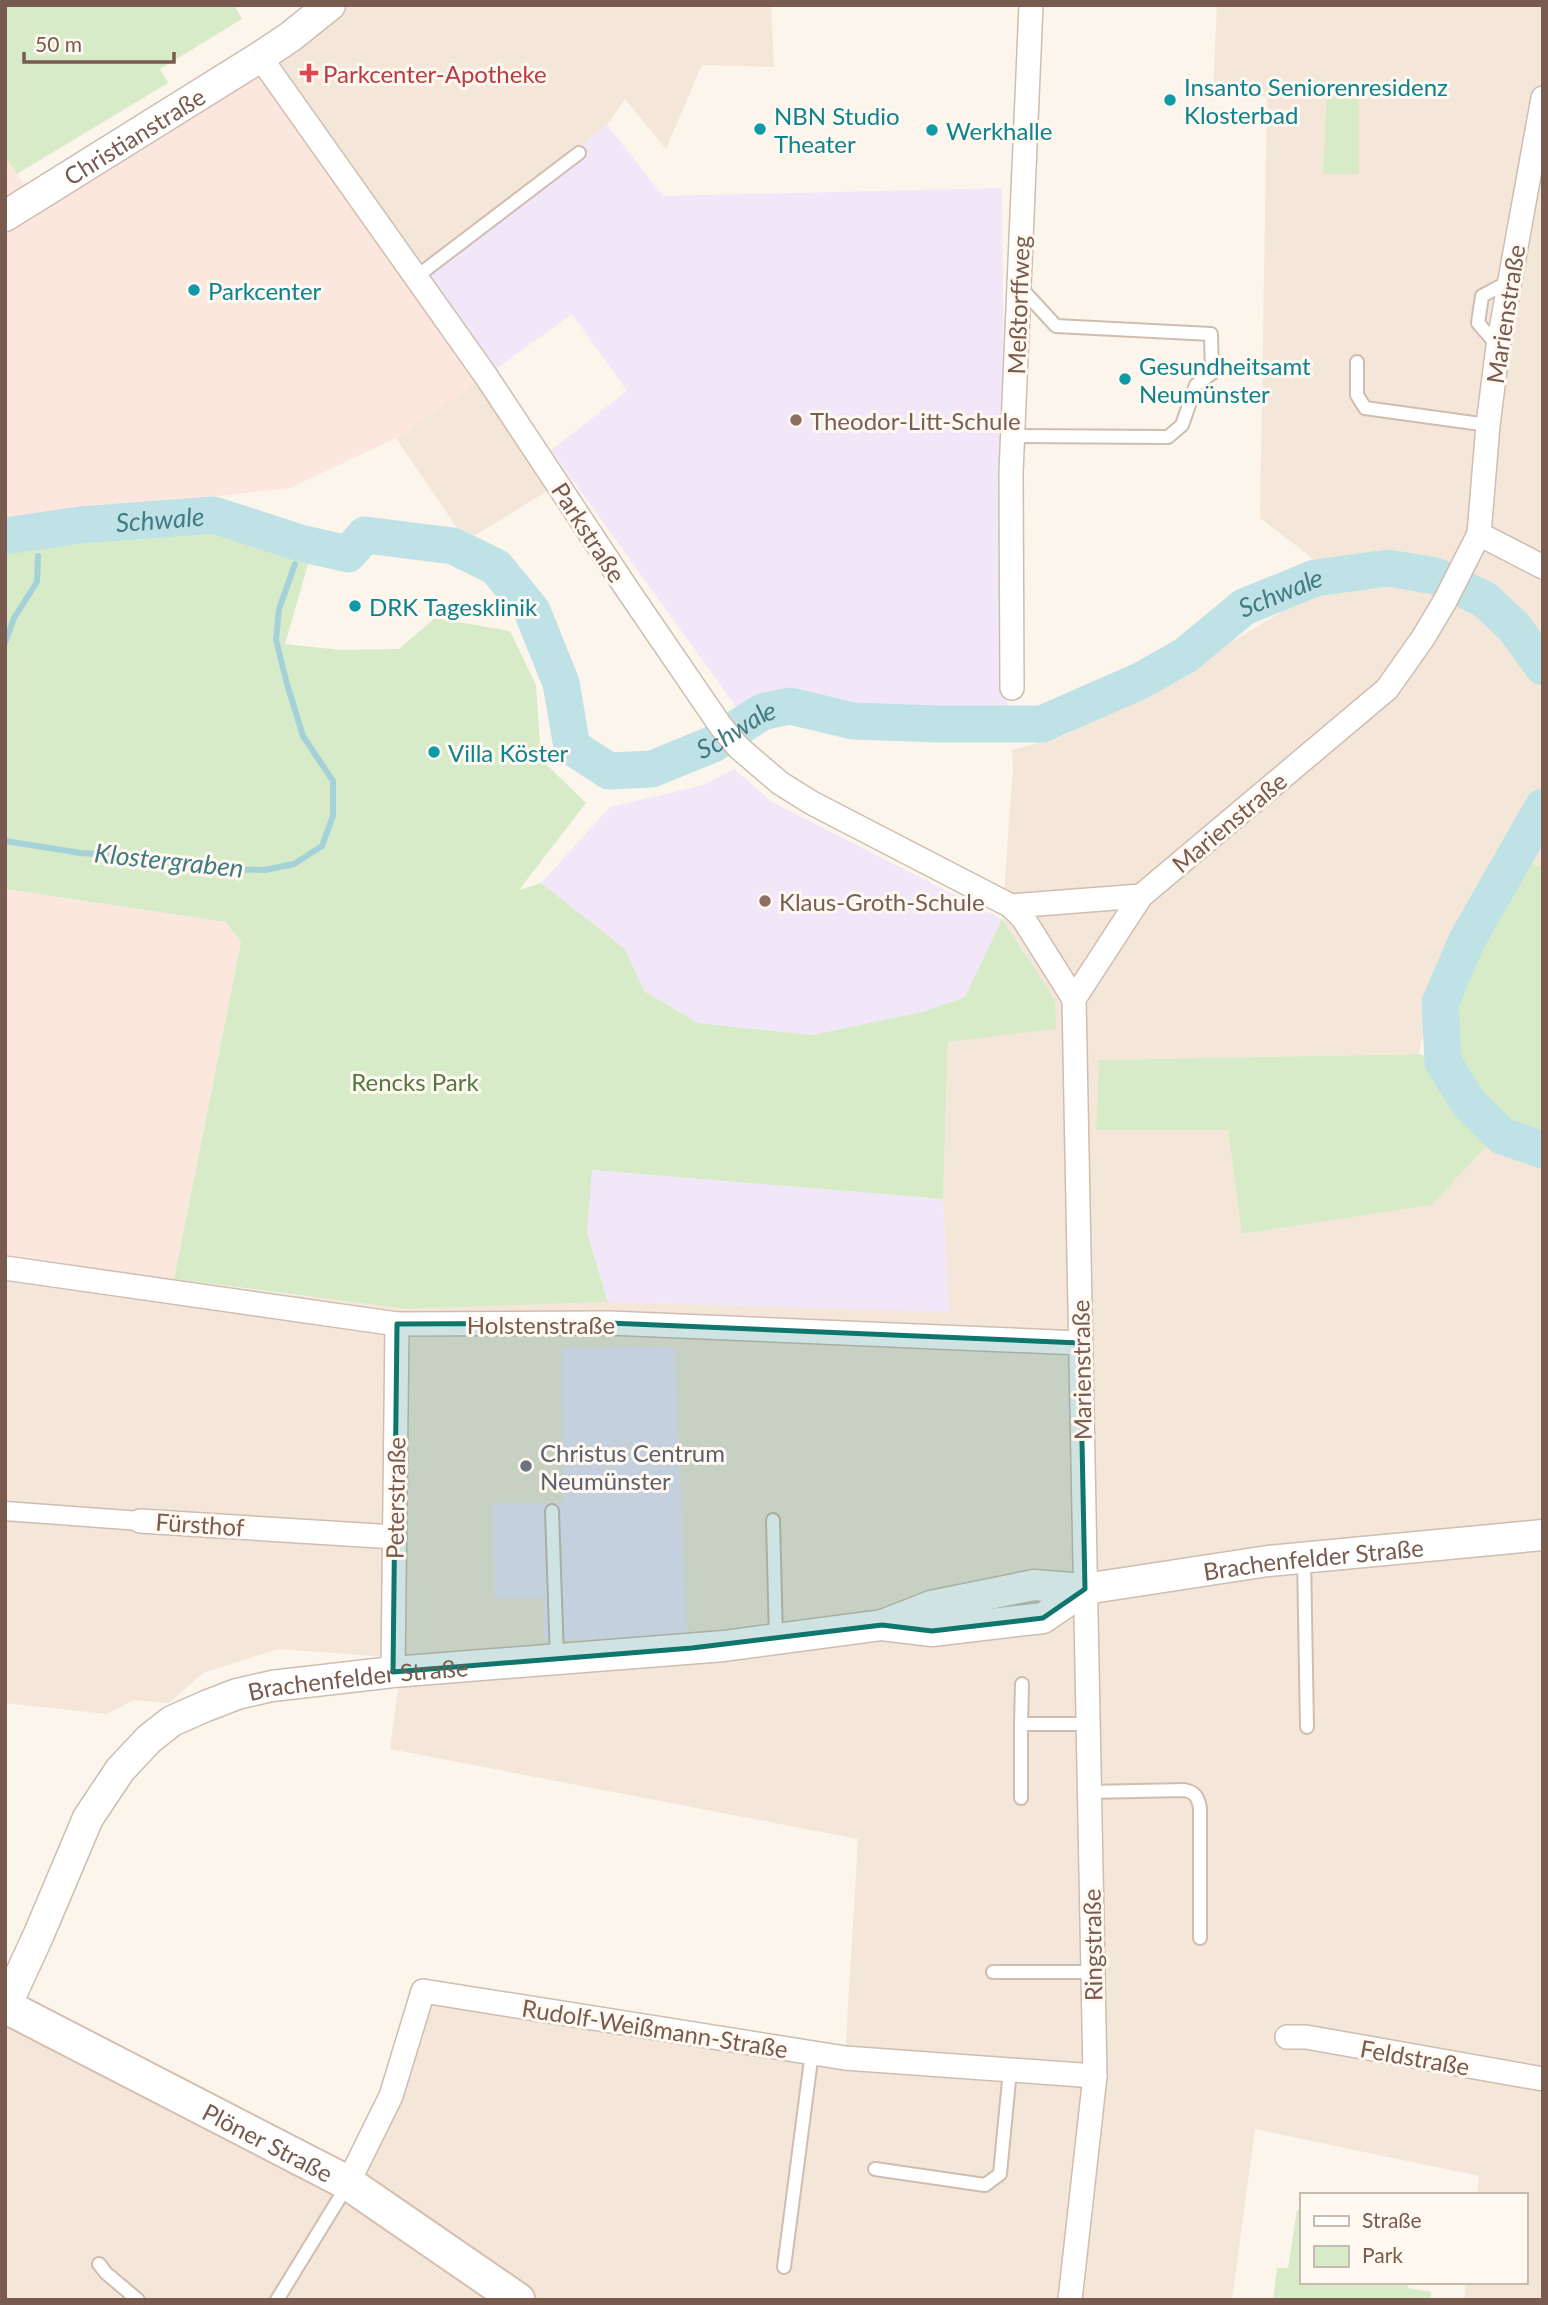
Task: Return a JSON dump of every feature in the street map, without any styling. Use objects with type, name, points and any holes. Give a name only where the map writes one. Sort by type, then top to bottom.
[{"type":"main road","name":"Plöner Straße","points":[[6,2006],[348,2183],[518,2300]]},
{"type":"street","name":"Christianstraße","points":[[5,216],[260,57],[330,5]]},
{"type":"street","name":"Meßtorffweg","points":[[1012,688],[1012,474],[1031,5]]},
{"type":"street","name":"Parkstraße","points":[[260,57],[493,386],[619,578],[720,726],[738,747],[779,783],[812,803],[1010,906]]},
{"type":"street","name":"Marienstraße","points":[[1085,1590],[1074,999],[1141,896],[1387,689],[1445,601],[1479,534],[1498,346],[1543,98]]},
{"type":"street","points":[[1479,534],[1543,567]]},
{"type":"street","points":[[1010,906],[1141,896]]},
{"type":"street","points":[[1010,906],[1023,918],[1074,999]]},
{"type":"street","name":"Holstenstraße","points":[[5,1268],[397,1324],[609,1323],[1080,1343]]},
{"type":"street","name":"Peterstraße","points":[[393,1672],[397,1324]]},
{"type":"street","name":"Fürsthof","points":[[5,1511],[395,1537]]},
{"type":"street","name":"Brachenfelder Straße","points":[[6,2006],[88,1818],[120,1770],[149,1739],[172,1721],[237,1694],[272,1686],[393,1672],[724,1646],[882,1625],[932,1631],[1043,1618],[1085,1590],[1304,1557],[1543,1535]]},
{"type":"street","name":"Ringstraße","points":[[1070,2300],[1095,2076],[1085,1590]]},
{"type":"street","name":"Rudolf-Weißmann-Straße","points":[[348,2183],[391,2096],[423,1991],[845,2058],[1095,2076]]},
{"type":"street","name":"Feldstraße","points":[[1287,2037],[1306,2037],[1543,2079]]},
{"type":"lane","points":[[416,277],[579,153]]},
{"type":"lane","points":[[1014,436],[1168,438],[1182,425],[1196,385],[1212,373],[1211,334],[1056,326],[1019,286]]},
{"type":"lane","points":[[1357,362],[1357,395],[1365,408],[1488,425]]},
{"type":"lane","points":[[552,1511],[557,1659]]},
{"type":"lane","points":[[773,1520],[776,1639]]},
{"type":"lane","points":[[1304,1557],[1307,1727]]},
{"type":"lane","points":[[1021,1798],[1022,1684]]},
{"type":"lane","points":[[1021,1724],[1087,1724]]},
{"type":"lane","points":[[1089,1791],[1184,1790],[1196,1795],[1200,1808],[1199,1938]]},
{"type":"lane","points":[[993,1972],[1093,1972]]},
{"type":"lane","points":[[784,2267],[812,2052]]},
{"type":"lane","points":[[875,2169],[985,2185],[1000,2174],[1010,2070]]},
{"type":"lane","points":[[277,2300],[348,2183]]},
{"type":"lane","points":[[99,2264],[138,2300]]},
{"type":"highlighted area","points":[[609,1323],[1080,1343],[1085,1589],[1043,1618],[932,1631],[882,1625],[692,1648],[393,1672],[397,1324]]},
{"type":"shaded area","points":[[329,5],[771,5],[774,67],[702,65],[666,149],[625,99],[607,125],[415,275],[260,57]]},
{"type":"shaded area","points":[[1217,5],[1543,5],[1543,867],[1514,858],[1503,858],[1432,987],[1419,1054],[1100,1060],[1096,1129],[1228,1130],[1243,1234],[1432,1205],[1490,1142],[1543,1162],[1543,2300],[1464,2300],[1466,2284],[1527,2284],[1527,2193],[1477,2193],[1479,2176],[1255,2129],[1232,2300],[5,2300],[5,2006],[348,2183],[423,1991],[845,2058],[858,1839],[390,1749],[402,1658],[278,1649],[203,1673],[169,1703],[134,1700],[107,1714],[5,1703],[5,1259],[406,1309],[608,1302],[949,1311],[943,1199],[948,1041],[1055,1029],[1055,999],[1002,919],[1013,769],[1012,750],[1066,735],[1194,665],[1312,593],[1320,564],[1260,518],[1267,97],[1213,92]]},
{"type":"shaded area","points":[[260,57],[486,376],[396,438],[290,488],[5,520],[5,157],[34,198]]},
{"type":"shaded area","name":"Theodor-Litt-Schule","points":[[607,125],[663,196],[1002,188],[1007,712],[801,698],[739,711],[551,450],[627,391],[572,314],[486,376],[415,275]]},
{"type":"shaded area","points":[[486,376],[557,485],[466,541],[396,438]]},
{"type":"shaded area","name":"Klaus-Groth-Schule","points":[[734,769],[772,802],[1002,919],[965,997],[922,1012],[812,1035],[698,1023],[644,991],[625,949],[541,883],[610,807],[704,785]]},
{"type":"shaded area","points":[[5,889],[225,922],[241,942],[174,1279],[5,1259]]},
{"type":"shaded area","points":[[591,1170],[943,1199],[949,1312],[608,1302],[587,1233]]},
{"type":"shaded area","points":[[675,1347],[687,1636],[544,1640],[544,1598],[494,1598],[493,1503],[563,1503],[562,1348]]},
{"type":"green space","points":[[5,5],[234,5],[242,19],[160,69],[168,83],[17,174],[5,157]]},
{"type":"green space","points":[[1327,88],[1359,89],[1359,174],[1323,174]]},
{"type":"green space","name":"Rencks Park","points":[[216,527],[273,545],[309,561],[285,644],[341,650],[399,649],[435,618],[510,631],[536,685],[541,759],[586,803],[519,890],[541,883],[625,949],[644,991],[698,1023],[812,1035],[922,1012],[965,997],[1002,919],[1055,999],[1056,1029],[948,1042],[943,1199],[592,1170],[587,1233],[608,1302],[406,1309],[174,1279],[241,942],[225,922],[5,889],[5,546],[79,530]]},
{"type":"green space","points":[[1513,858],[1543,867],[1543,1162],[1490,1142],[1432,1205],[1242,1234],[1228,1130],[1096,1130],[1099,1060],[1419,1054],[1442,1062],[1440,1003],[1467,940]]},
{"type":"green space","points":[[1297,2210],[1300,2210],[1300,2284],[1409,2284],[1408,2288],[1431,2292],[1430,2300],[1273,2300],[1277,2268],[1288,2268]]},
{"type":"waterway","name":"Schwale","points":[[5,536],[80,525],[214,515],[300,543],[348,554],[365,535],[453,546],[496,567],[532,611],[561,683],[572,747],[609,771],[652,769],[713,744],[762,712],[790,706],[853,721],[1042,724],[1140,681],[1186,655],[1244,607],[1315,578],[1388,568],[1435,576],[1484,599],[1514,627],[1543,667]]},
{"type":"waterway","name":"Klostergraben","points":[[5,643],[14,618],[37,582],[38,556]]},
{"type":"waterway","name":"Klostergraben","points":[[5,841],[81,853],[142,857],[203,869],[265,870],[294,864],[322,846],[333,816],[333,781],[303,736],[276,640],[279,609],[295,564]]},
{"type":"waterway","name":"Schwale","points":[[1543,807],[1467,940],[1440,1003],[1443,1062],[1470,1105],[1502,1136],[1543,1150]]},
{"type":"place","name":"Parkcenter-Apotheke","points":[[309,73]]},
{"type":"place","name":"Insanto Seniorenresidenz Klosterbad","points":[[1170,100]]},
{"type":"place","name":"NBN Studio Theater","points":[[760,129]]},
{"type":"place","name":"Werkhalle","points":[[932,130]]},
{"type":"place","name":"Parkcenter","points":[[194,290]]},
{"type":"place","name":"Gesundheitsamt Neumünster","points":[[1125,379]]},
{"type":"place","name":"Theodor-Litt-Schule","points":[[796,420]]},
{"type":"place","name":"DRK Tagesklinik","points":[[355,606]]},
{"type":"place","name":"Villa Köster","points":[[434,752]]},
{"type":"place","name":"Klaus-Groth-Schule","points":[[765,901]]},
{"type":"place","name":"Christus Centrum Neumünster","points":[[526,1466]]}]
